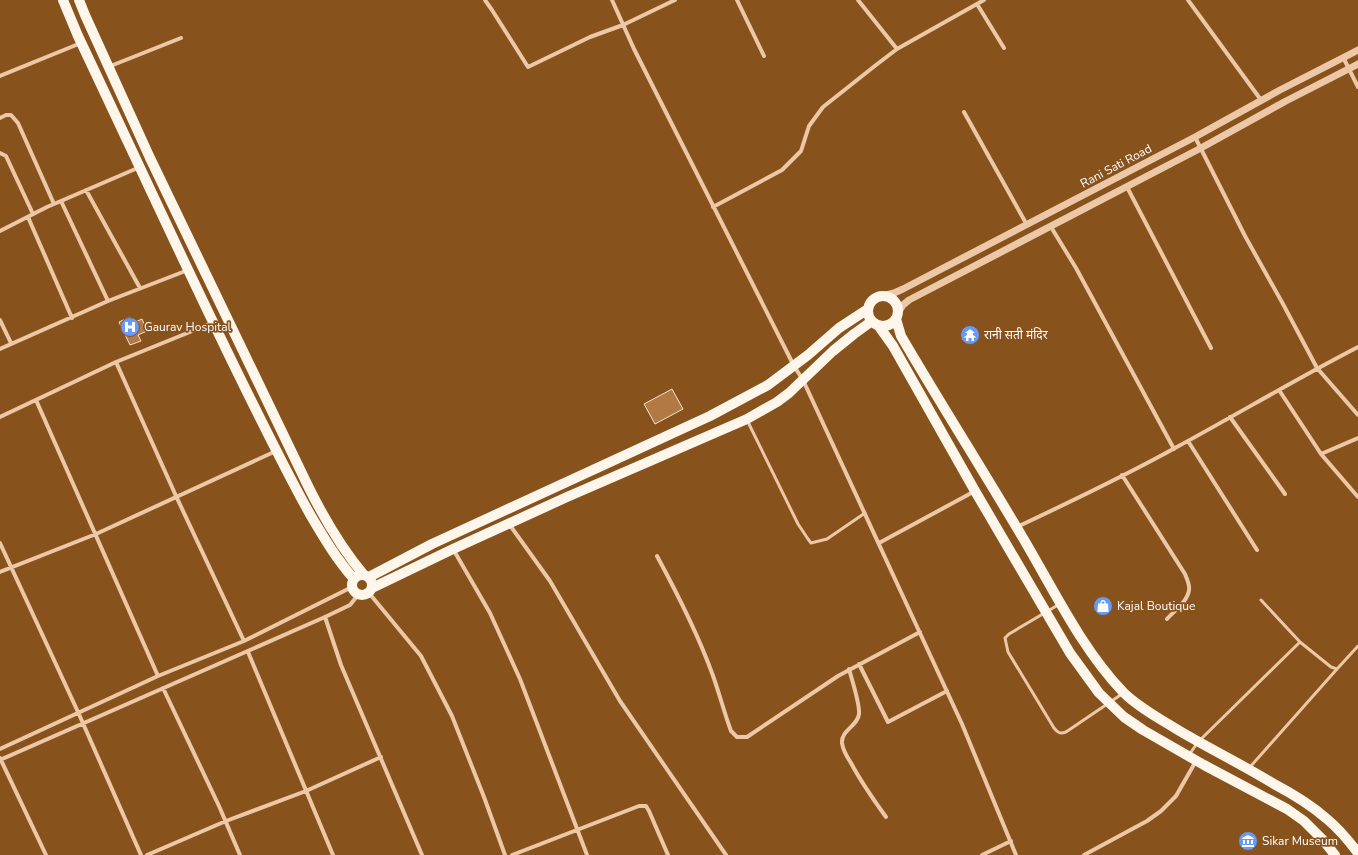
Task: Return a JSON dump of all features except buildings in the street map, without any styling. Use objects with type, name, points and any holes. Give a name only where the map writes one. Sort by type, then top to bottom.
[{"type":"main road","points":[[63,0],[188,270],[276,451],[328,545],[343,566],[355,587],[366,595],[371,590],[453,549],[747,418],[776,402],[803,380],[844,341],[875,323],[884,326],[891,324],[897,316]]},
{"type":"main road","points":[[79,0],[108,67],[223,312],[309,488],[333,534],[343,549],[372,582],[371,590]]},
{"type":"main road","points":[[355,587],[358,576],[366,576],[710,416],[768,385],[794,366],[839,328],[868,309],[876,298],[882,296],[888,297],[894,301],[897,306],[898,329],[908,347],[1017,527],[1078,633],[1099,663],[1124,692],[1155,716],[1198,742],[1248,768],[1302,800],[1328,819],[1358,853]]},
{"type":"main road","points":[[868,309],[869,316],[893,346],[975,491],[1070,653],[1108,703],[1124,717],[1143,730],[1192,759],[1287,809],[1304,821],[1323,840],[1335,855]]},
{"type":"street","points":[[484,0],[528,67],[590,37],[623,25],[675,0]]},
{"type":"street","points":[[612,0],[634,49],[713,207],[794,366],[803,380],[962,724],[1016,855]]},
{"type":"street","points":[[737,0],[764,56]]},
{"type":"street","points":[[858,0],[897,49]]},
{"type":"street","points":[[713,207],[782,170],[801,151],[809,126],[823,107],[897,49],[984,0]]},
{"type":"street","points":[[1188,0],[1261,100]]},
{"type":"street","points":[[976,4],[1004,48]]},
{"type":"street","points":[[108,67],[181,38]]},
{"type":"street","points":[[0,76],[82,43]]},
{"type":"street","name":"Rani Sati Road","points":[[882,296],[903,289],[1027,225],[1358,50]]},
{"type":"street","points":[[1343,57],[1358,87]]},
{"type":"street","points":[[897,316],[903,305],[909,300],[1051,227],[1358,64]]},
{"type":"street","points":[[964,112],[1027,225]]},
{"type":"street","points":[[0,118],[6,115],[11,115],[18,123],[54,204]]},
{"type":"street","points":[[1195,137],[1245,236],[1317,368],[1358,415]]},
{"type":"street","points":[[0,153],[6,156],[33,214]]},
{"type":"street","points":[[0,231],[54,204],[140,167]]},
{"type":"street","points":[[1127,187],[1211,348]]},
{"type":"street","points":[[86,190],[140,288]]},
{"type":"street","points":[[61,201],[108,301]]},
{"type":"street","points":[[28,217],[72,318]]},
{"type":"street","points":[[1051,227],[1076,268],[1174,449]]},
{"type":"street","points":[[0,348],[72,318],[108,301],[188,270]]},
{"type":"street","points":[[0,320],[11,343]]},
{"type":"street","points":[[0,417],[116,362],[213,322]]},
{"type":"street","points":[[1017,527],[1174,449],[1317,368],[1358,347]]},
{"type":"street","points":[[116,362],[176,496],[244,641]]},
{"type":"street","points":[[1279,390],[1322,454],[1358,497]]},
{"type":"street","points":[[36,400],[158,676]]},
{"type":"street","points":[[1230,417],[1285,494]]},
{"type":"street","points":[[1322,454],[1358,438]]},
{"type":"street","points":[[1188,441],[1257,550]]},
{"type":"street","points":[[0,572],[96,534],[276,451]]},
{"type":"street","points":[[1122,475],[1185,574],[1188,583],[1189,591],[1185,599],[1167,619]]},
{"type":"street","points":[[878,543],[975,491]]},
{"type":"street","points":[[509,524],[550,582],[620,701],[726,855]]},
{"type":"street","points":[[0,543],[83,723],[141,855]]},
{"type":"street","points":[[453,549],[490,613],[520,679],[587,855]]},
{"type":"street","points":[[657,556],[701,644],[731,731],[737,737],[747,737],[849,669],[920,632]]},
{"type":"street","points":[[46,855],[0,759],[248,652],[350,605],[355,587]]},
{"type":"street","points":[[0,749],[158,676],[244,641],[355,587]]},
{"type":"street","points":[[371,590],[421,656],[452,716],[505,855]]},
{"type":"street","points":[[325,617],[341,665],[422,855]]},
{"type":"street","points":[[248,652],[333,855]]},
{"type":"street","points":[[858,664],[888,722],[947,691]]},
{"type":"street","points":[[849,669],[859,714],[857,720],[845,733],[842,743],[844,750],[861,782],[886,817]]},
{"type":"street","points":[[163,688],[226,821],[240,855]]},
{"type":"street","points":[[147,855],[226,821],[306,791],[380,756]]},
{"type":"street","points":[[1084,855],[1147,821],[1161,811],[1176,796],[1192,759]]},
{"type":"street","points":[[512,855],[639,806],[646,806],[668,855]]},
{"type":"street","points":[[982,855],[1010,841]]},
{"type":"lane","points":[[747,418],[798,524],[811,543],[827,539],[865,513]]},
{"type":"lane","points":[[1261,600],[1300,642],[1325,663],[1337,670]]},
{"type":"lane","points":[[1062,604],[1009,634],[1005,638],[1008,652],[1054,728],[1058,732],[1066,732],[1124,692]]},
{"type":"lane","points":[[1192,759],[1198,742],[1300,642]]},
{"type":"lane","points":[[1248,768],[1358,646]]},
{"type":"place","name":"Gaurav Hospital","points":[[130,327]]},
{"type":"place","name":"रानी सती मंदिर","points":[[970,335]]},
{"type":"place","name":"Kajal Boutique","points":[[1103,606]]},
{"type":"place","name":"Sikar Museum","points":[[1248,841]]}]
